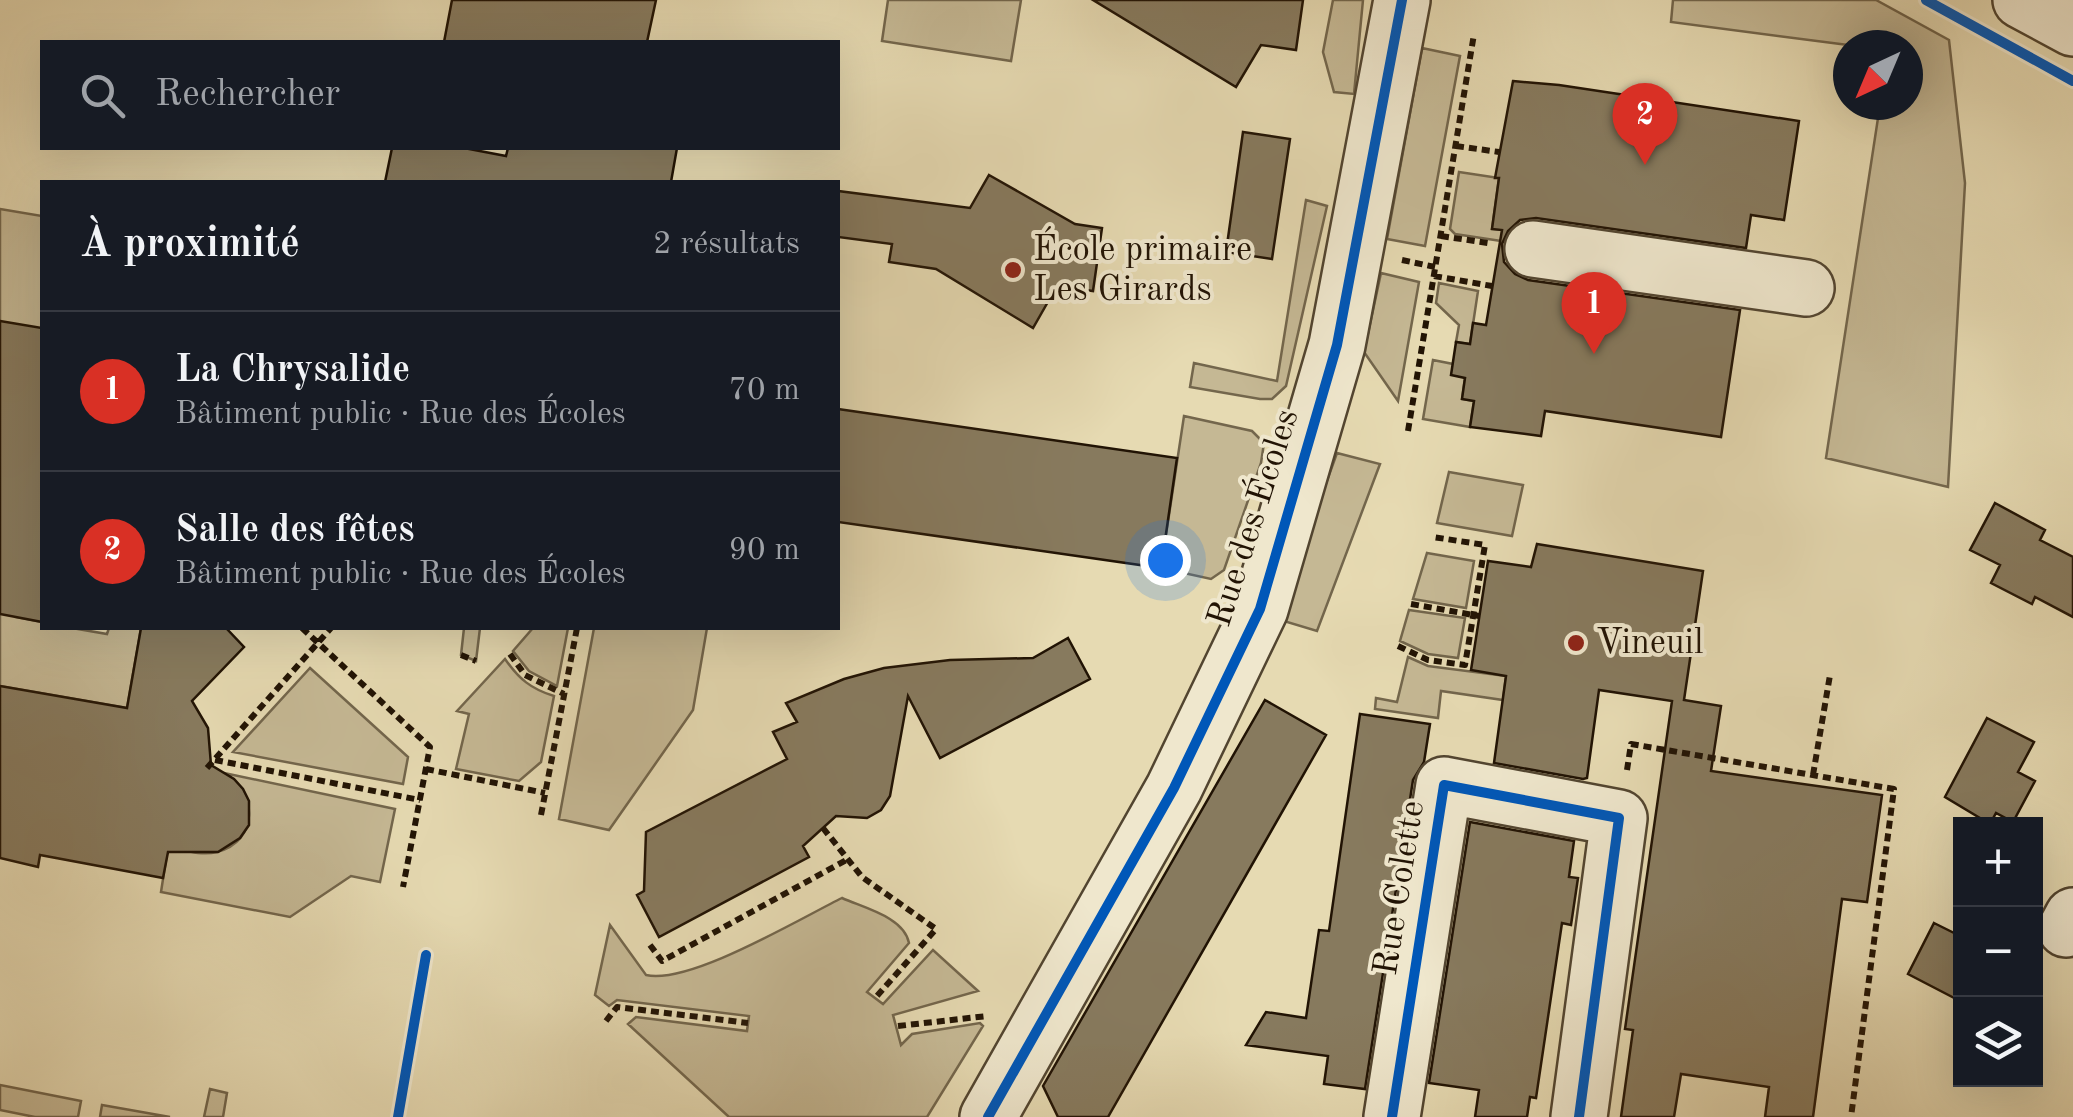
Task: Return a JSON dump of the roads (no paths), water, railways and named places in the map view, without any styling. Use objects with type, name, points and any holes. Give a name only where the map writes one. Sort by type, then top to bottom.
[{"type":"street","name":"Rue des Écoles","points":[[988,1117],[1174,788],[1260,609],[1337,345],[1402,0]]},
{"type":"street","points":[[2022,0],[2073,28]]},
{"type":"street","points":[[1534,249],[1806,288]]},
{"type":"street","name":"Rue Colette","points":[[1392,1117],[1444,786],[1619,818],[1579,1117]]},
{"type":"place","name":"Salle des fêtes","points":[[1645,165]]},
{"type":"place","name":"École primaire Les Girards","points":[[1013,270]]},
{"type":"place","name":"La Chrysalide","points":[[1594,354]]},
{"type":"place","name":"Vineuil","points":[[1576,643]]}]
